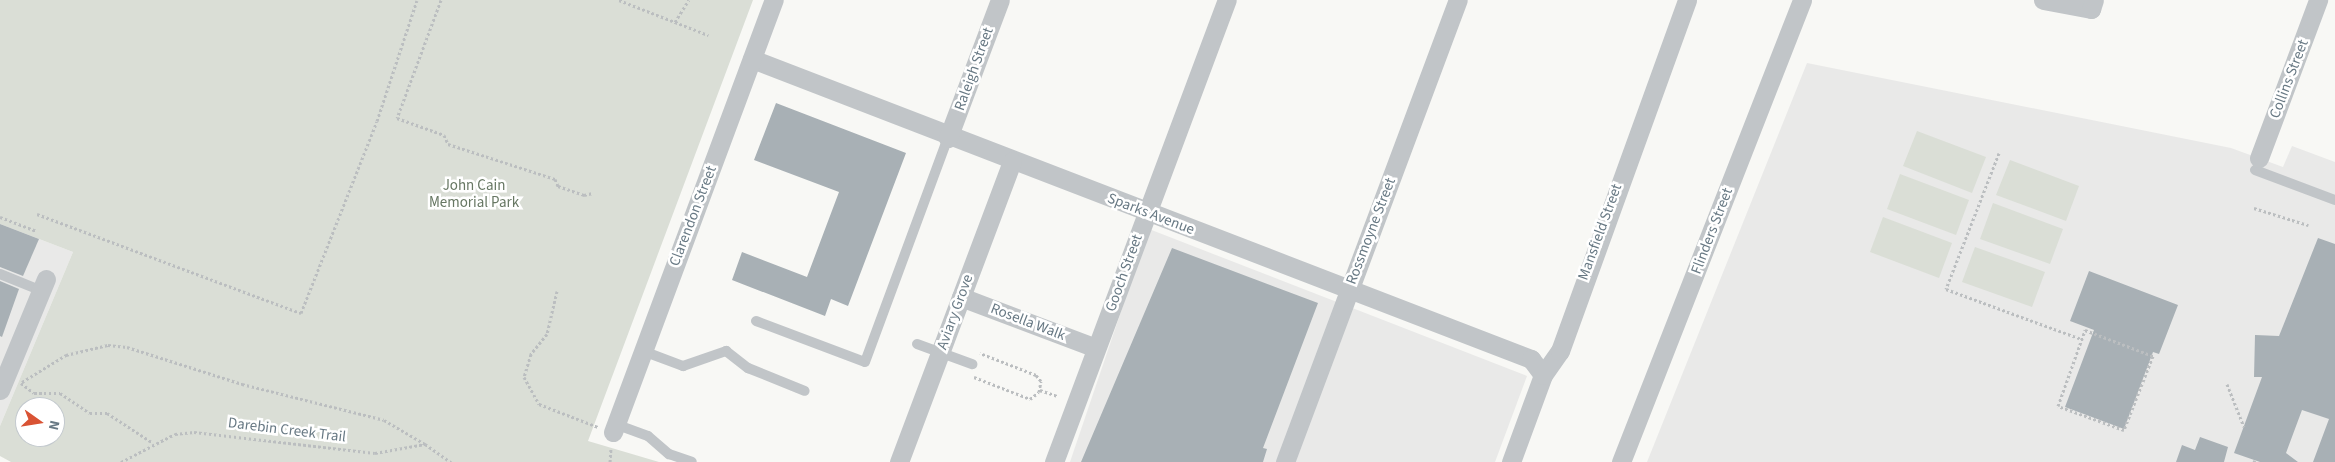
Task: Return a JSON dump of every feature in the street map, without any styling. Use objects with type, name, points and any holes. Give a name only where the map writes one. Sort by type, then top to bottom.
[{"type":"street","name":"Clarendon Street","points":[[614,428],[774,0]]},
{"type":"street","name":"Raleigh Street","points":[[948,138],[1000,0]]},
{"type":"street","name":"Gooch Street","points":[[1054,462],[1146,212],[1227,0]]},
{"type":"street","name":"Rossmoyne Street","points":[[1285,462],[1458,0]]},
{"type":"street","name":"Mansfield Street","points":[[1511,462],[1543,375],[1560,351],[1572,306],[1687,0]]},
{"type":"street","name":"Flinders Street","points":[[1621,462],[1802,0]]},
{"type":"street","points":[[2042,0],[2091,9],[2094,0]]},
{"type":"street","name":"Collins Street","points":[[2257,164],[2318,0]]},
{"type":"street","name":"Sparks Avenue","points":[[752,59],[948,138],[1531,358],[1543,375]]},
{"type":"street","name":"Aviary Grove","points":[[899,462],[1012,162]]},
{"type":"street","points":[[8,385],[44,285]]},
{"type":"street","name":"Rosella Walk","points":[[961,297],[1096,348]]},
{"type":"lane","points":[[756,320],[865,362],[948,138]]},
{"type":"lane","points":[[2257,164],[2335,200]]},
{"type":"lane","points":[[0,274],[44,285]]},
{"type":"lane","points":[[917,344],[972,364]]},
{"type":"lane","points":[[643,351],[683,366],[726,351],[748,368],[805,391]]},
{"type":"lane","points":[[614,428],[648,436],[669,454],[692,462]]},
{"type":"path","points":[[37,214],[301,313],[377,121],[376,115],[418,0]]},
{"type":"path","points":[[441,0],[397,118],[444,135],[448,144],[555,179],[558,186],[584,195],[593,194]]},
{"type":"path","points":[[619,0],[708,35]]},
{"type":"path","points":[[675,22],[689,0]]},
{"type":"path","points":[[1999,153],[1946,289],[2081,339]]},
{"type":"path","points":[[2254,208],[2308,225]]},
{"type":"path","points":[[0,217],[36,231]]},
{"type":"path","points":[[557,291],[547,334],[525,366],[528,388],[539,404],[614,428]]},
{"type":"path","points":[[2085,330],[2152,356],[2124,430],[2058,406],[2081,339],[2085,330]]},
{"type":"path","points":[[8,385],[66,355],[108,345],[127,347],[242,384],[384,420],[451,462]]},
{"type":"path","points":[[977,352],[1036,374],[1040,390]]},
{"type":"path","points":[[968,375],[1030,399],[1040,390]]},
{"type":"path","points":[[2227,384],[2244,427]]},
{"type":"path","points":[[8,385],[34,393],[60,393],[90,413],[107,413],[153,444]]},
{"type":"path","points":[[1040,390],[1057,396]]},
{"type":"path","name":"Darebin Creek Trail","points":[[121,462],[153,444],[194,432],[375,453],[425,444]]},
{"type":"shaded area","points":[[1807,63],[2231,148],[2283,167],[2292,146],[2335,162],[2335,462],[1647,462]]},
{"type":"shaded area","points":[[0,224],[73,252],[0,426]]},
{"type":"shaded area","points":[[1149,229],[1527,376],[1495,462],[1070,462]]},
{"type":"green space","name":"John Cain Memorial Park","points":[[0,0],[753,0],[588,441],[659,462],[11,462],[0,456],[0,426],[73,252],[0,224]]},
{"type":"green space","points":[[1917,131],[1986,157],[1972,193],[1903,166]]},
{"type":"green space","points":[[2010,160],[2079,186],[2066,221],[1996,195]]},
{"type":"green space","points":[[1900,174],[1969,200],[1956,235],[1887,209]]},
{"type":"green space","points":[[1993,203],[2063,229],[2050,264],[1980,239]]},
{"type":"green space","points":[[1883,217],[1952,243],[1939,278],[1870,252]]},
{"type":"green space","points":[[1975,247],[2045,272],[2032,307],[1962,282]]},
{"type":"building","points":[[776,103],[906,153],[848,306],[831,299],[825,316],[732,280],[742,252],[807,277],[839,192],[754,160]]},
{"type":"building","points":[[0,224],[39,239],[23,276],[0,267]]},
{"type":"building","points":[[2318,238],[2335,244],[2335,462],[2313,462],[2329,419],[2302,410],[2286,453],[2298,462],[2260,462],[2234,453],[2262,377],[2254,377],[2255,335],[2279,336]]},
{"type":"building","points":[[1172,248],[1318,303],[1263,448],[1267,449],[1263,462],[1081,462]]},
{"type":"building","points":[[2089,271],[2178,305],[2159,354],[2153,352],[2124,429],[2065,407],[2094,330],[2070,321]]},
{"type":"building","points":[[0,281],[19,289],[2,337],[0,336]]},
{"type":"building","points":[[2200,437],[2228,447],[2224,462],[2176,462],[2182,445],[2195,450]]}]
